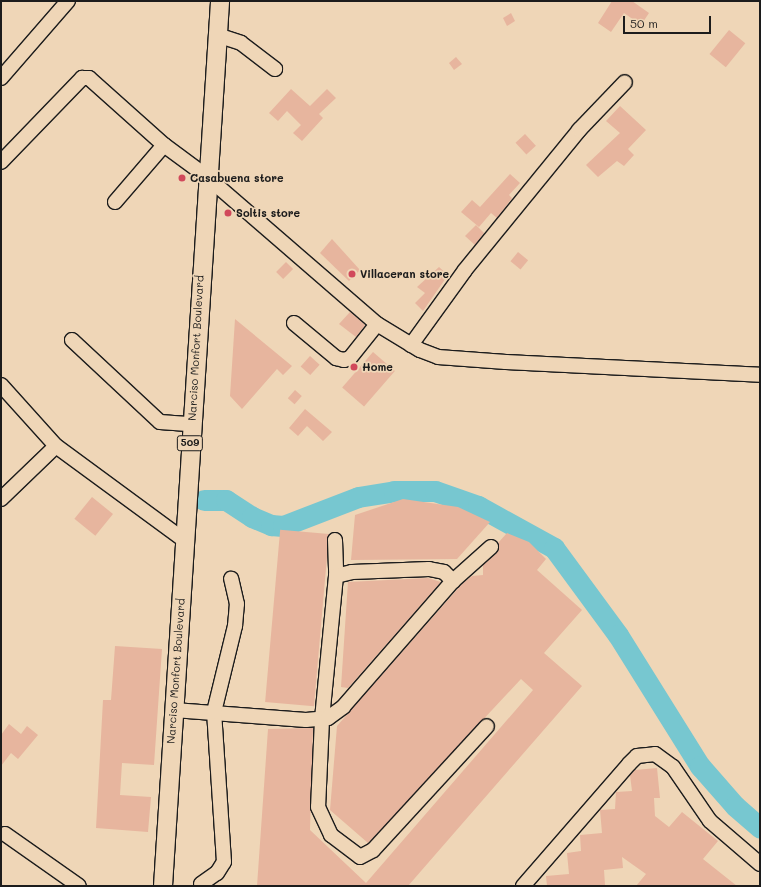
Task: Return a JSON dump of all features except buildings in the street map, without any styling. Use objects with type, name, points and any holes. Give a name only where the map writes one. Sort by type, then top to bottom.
[{"type":"main road","name":"Narciso Monfort Boulevard","points":[[163,886],[206,176],[220,1]]},
{"type":"street","points":[[1,78],[68,1]]},
{"type":"street","points":[[217,35],[241,43],[274,69]]},
{"type":"street","points":[[1,162],[82,78],[89,78],[164,146],[206,176],[377,324],[411,345],[446,357],[725,375],[760,375]]},
{"type":"street","points":[[411,345],[465,270],[579,130],[625,82]]},
{"type":"street","points":[[116,202],[164,146]]},
{"type":"street","points":[[294,322],[336,358],[344,360],[350,358],[377,324]]},
{"type":"street","points":[[72,340],[160,422],[191,424]]},
{"type":"street","points":[[1,385],[56,446],[184,540]]},
{"type":"street","points":[[1,499],[56,446]]},
{"type":"street","points":[[336,540],[336,576],[322,720],[318,807],[331,835],[360,857],[382,844],[487,726]]},
{"type":"street","points":[[174,710],[322,720],[343,707],[453,581],[491,548]]},
{"type":"street","points":[[336,576],[352,572],[428,569],[444,572],[453,581]]},
{"type":"street","points":[[201,884],[218,873],[224,862],[214,712],[235,626],[237,604],[231,579]]},
{"type":"street","points":[[523,886],[629,764],[637,756],[655,754],[673,767],[710,821],[760,864]]},
{"type":"street","points":[[5,834],[79,886]]},
{"type":"waterway","points":[[204,500],[226,500],[252,517],[271,525],[283,526],[358,497],[394,491],[435,491],[478,506],[554,548],[618,635],[700,766],[735,806],[760,828]]},
{"type":"place","name":"Casabuena store","points":[[182,178]]},
{"type":"place","name":"Soltis store","points":[[228,213]]},
{"type":"place","name":"Villaceran store","points":[[352,274]]},
{"type":"place","name":"Home","points":[[354,367]]}]
